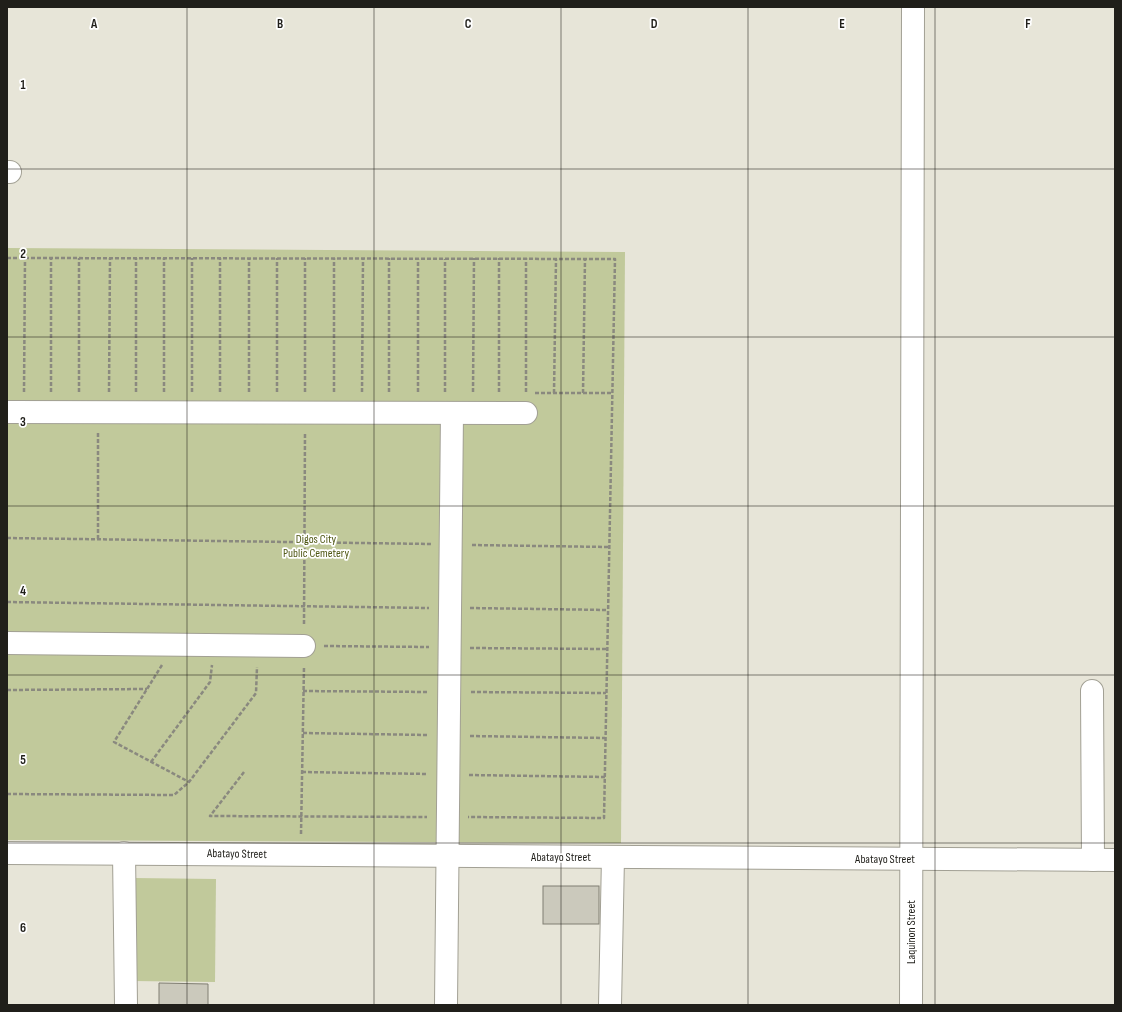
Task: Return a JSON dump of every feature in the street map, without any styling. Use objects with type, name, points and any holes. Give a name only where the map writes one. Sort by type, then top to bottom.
[{"type":"street","name":"Laquinon Street","points":[[911,1005],[913,7]]},
{"type":"street","points":[[16,412],[499,412],[526,403]]},
{"type":"street","points":[[446,1005],[451,545],[457,412]]},
{"type":"street","points":[[7,643],[304,646]]},
{"type":"street","points":[[1092,691],[1093,860]]},
{"type":"street","name":"Abatayo Street","points":[[7,853],[1115,860]]},
{"type":"street","points":[[124,853],[126,1005]]},
{"type":"street","points":[[610,1005],[613,857]]},
{"type":"path","points":[[7,258],[615,258],[604,818],[210,816],[244,772]]},
{"type":"path","points":[[16,412],[24,258]]},
{"type":"path","points":[[51,258],[51,412]]},
{"type":"path","points":[[79,258],[95,412],[98,539]]},
{"type":"path","points":[[95,412],[110,258]]},
{"type":"path","points":[[136,258],[136,412]]},
{"type":"path","points":[[164,258],[164,412]]},
{"type":"path","points":[[192,258],[192,412]]},
{"type":"path","points":[[220,258],[220,412]]},
{"type":"path","points":[[249,258],[249,412]]},
{"type":"path","points":[[277,258],[277,412]]},
{"type":"path","points":[[301,855],[305,542],[305,258]]},
{"type":"path","points":[[334,258],[334,413]]},
{"type":"path","points":[[362,258],[362,412]]},
{"type":"path","points":[[389,412],[390,258]]},
{"type":"path","points":[[445,258],[457,412]]},
{"type":"path","points":[[457,412],[474,258]]},
{"type":"path","points":[[499,258],[499,412]]},
{"type":"path","points":[[526,258],[526,403],[554,393],[612,393]]},
{"type":"path","points":[[554,393],[556,258]]},
{"type":"path","points":[[418,259],[418,413]]},
{"type":"path","points":[[583,393],[585,259]]},
{"type":"path","points":[[7,538],[609,547]]},
{"type":"path","points":[[7,602],[608,610]]},
{"type":"path","points":[[174,645],[114,742],[188,782]]},
{"type":"path","points":[[151,762],[210,682],[215,645]]},
{"type":"path","points":[[7,794],[174,794],[188,782],[256,693],[258,646]]},
{"type":"path","points":[[7,690],[147,689]]},
{"type":"green space","name":"Digos City Public Cemetery","points":[[7,248],[625,252],[621,843],[7,840]]},
{"type":"green space","points":[[134,878],[216,879],[215,982],[132,981]]},
{"type":"building","points":[[543,886],[599,886],[599,924],[543,924]]},
{"type":"building","points":[[159,983],[208,984],[208,1005],[159,1005]]}]
